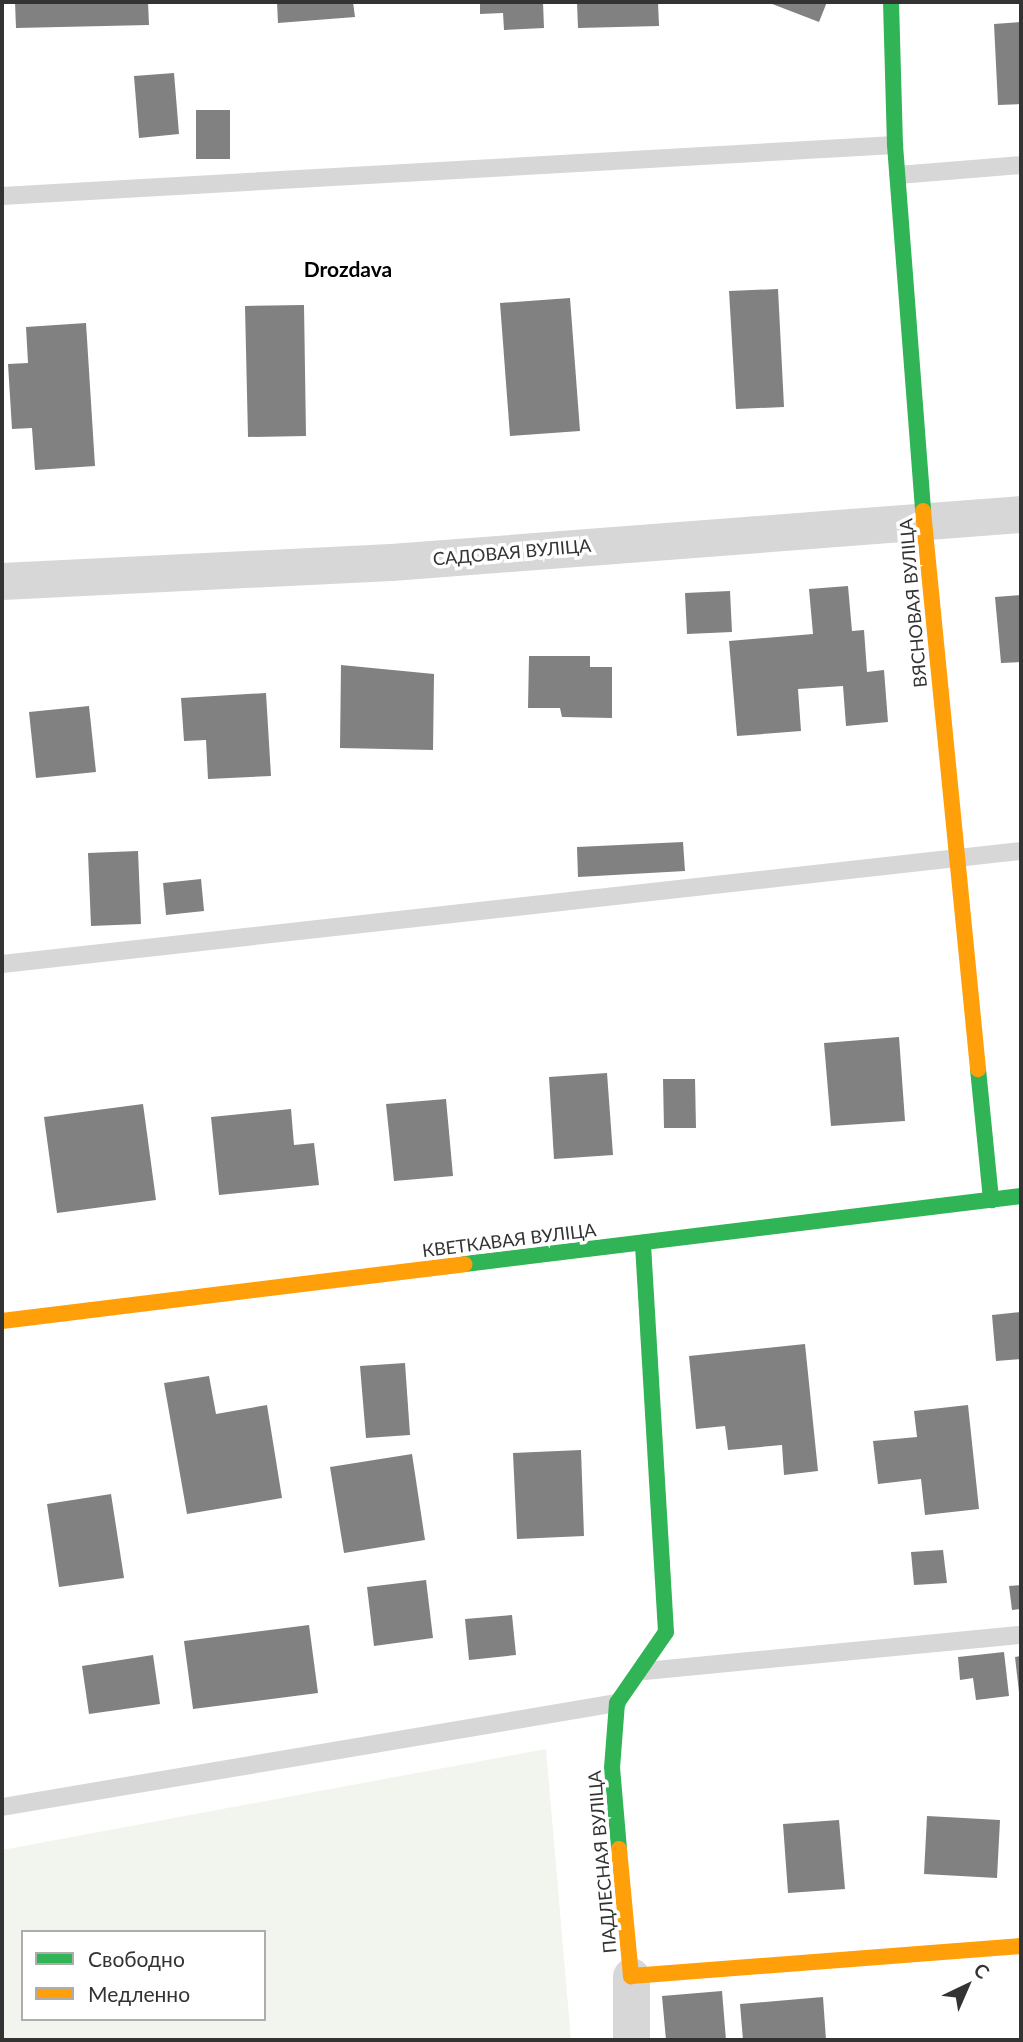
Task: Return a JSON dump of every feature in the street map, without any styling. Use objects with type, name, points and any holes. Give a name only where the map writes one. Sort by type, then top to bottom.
[{"type":"street","name":"ВЯСНОВАЯ ВУЛІЦА","points":[[891,2],[895,145],[925,520],[991,1200]]},
{"type":"street","name":"САДОВАЯ ВУЛІЦА","points":[[2,581],[391,562],[1021,514]]},
{"type":"street","name":"КВЕТКАВАЯ ВУЛІЦА","points":[[2,1321],[1021,1196]]},
{"type":"street","points":[[617,1703],[645,1671],[666,1632],[643,1242]]},
{"type":"street","name":"ПАДЛЕСНАЯ ВУЛІЦА","points":[[617,1703],[612,1768],[631,1976],[1021,1946]]},
{"type":"street","points":[[631,1976],[631,2040]]},
{"type":"lane","points":[[2,196],[895,145]]},
{"type":"lane","points":[[898,175],[1021,165]]},
{"type":"lane","points":[[2,964],[1021,851]]},
{"type":"lane","points":[[645,1671],[1021,1635]]},
{"type":"lane","points":[[2,1807],[617,1703]]},
{"type":"shaded area","points":[[546,1749],[571,2040],[2,2040],[2,1850]]},
{"type":"building","points":[[15,2],[148,2],[149,25],[16,28]]},
{"type":"building","points":[[277,2],[353,2],[355,17],[278,23]]},
{"type":"building","points":[[480,2],[543,2],[544,28],[504,30],[503,13],[480,14]]},
{"type":"building","points":[[577,2],[658,2],[659,26],[578,28]]},
{"type":"building","points":[[767,2],[827,2],[819,22]]},
{"type":"building","points":[[1021,22],[1021,104],[998,105],[994,24]]},
{"type":"building","points":[[174,73],[179,134],[139,138],[134,76]]},
{"type":"building","points":[[196,110],[230,110],[230,159],[196,159]]},
{"type":"building","points":[[778,289],[784,407],[736,409],[729,291]]},
{"type":"building","points":[[570,298],[580,431],[510,436],[500,303]]},
{"type":"building","points":[[304,305],[306,436],[248,437],[245,306]]},
{"type":"building","points":[[86,323],[95,466],[35,470],[32,428],[12,429],[8,364],[28,363],[26,327]]},
{"type":"building","points":[[848,586],[852,631],[864,630],[867,672],[884,670],[888,722],[846,726],[843,686],[798,689],[801,731],[737,736],[729,641],[813,634],[809,589]]},
{"type":"building","points":[[730,591],[732,632],[687,634],[685,593]]},
{"type":"building","points":[[1021,595],[1021,662],[1001,663],[995,597]]},
{"type":"building","points":[[529,656],[590,656],[590,667],[612,667],[612,718],[562,717],[560,708],[528,708]]},
{"type":"building","points":[[341,665],[434,674],[433,750],[340,748]]},
{"type":"building","points":[[266,693],[271,776],[208,779],[206,740],[184,741],[181,698]]},
{"type":"building","points":[[89,706],[96,772],[36,778],[29,712]]},
{"type":"building","points":[[683,842],[685,871],[578,877],[577,847]]},
{"type":"building","points":[[138,851],[141,924],[91,926],[88,853]]},
{"type":"building","points":[[201,879],[204,911],[166,915],[163,883]]},
{"type":"building","points":[[899,1037],[905,1121],[831,1126],[824,1043]]},
{"type":"building","points":[[607,1073],[613,1155],[554,1159],[549,1077]]},
{"type":"building","points":[[663,1079],[695,1079],[696,1128],[664,1128]]},
{"type":"building","points":[[446,1099],[453,1176],[394,1181],[386,1104]]},
{"type":"building","points":[[143,1104],[156,1200],[57,1213],[44,1117]]},
{"type":"building","points":[[291,1109],[294,1145],[314,1143],[319,1185],[219,1195],[211,1117]]},
{"type":"building","points":[[1021,1312],[1021,1359],[996,1361],[992,1315]]},
{"type":"building","points":[[805,1344],[818,1471],[784,1475],[782,1445],[728,1450],[725,1426],[696,1429],[689,1356]]},
{"type":"building","points":[[405,1363],[410,1435],[366,1438],[360,1366]]},
{"type":"building","points":[[209,1376],[216,1414],[267,1405],[282,1498],[187,1514],[164,1383]]},
{"type":"building","points":[[968,1405],[979,1509],[925,1515],[921,1479],[878,1484],[873,1441],[917,1437],[914,1411]]},
{"type":"building","points":[[581,1450],[584,1536],[517,1539],[513,1453]]},
{"type":"building","points":[[412,1454],[425,1540],[344,1553],[330,1467]]},
{"type":"building","points":[[111,1494],[124,1578],[59,1587],[47,1504]]},
{"type":"building","points":[[943,1550],[947,1583],[914,1585],[911,1552]]},
{"type":"building","points":[[426,1580],[433,1638],[374,1646],[367,1587]]},
{"type":"building","points":[[1021,1585],[1021,1609],[1012,1610],[1009,1586]]},
{"type":"building","points":[[512,1615],[516,1655],[469,1660],[465,1619]]},
{"type":"building","points":[[309,1625],[318,1693],[193,1709],[184,1641]]},
{"type":"building","points":[[1004,1652],[1009,1696],[976,1700],[973,1678],[960,1680],[958,1657]]},
{"type":"building","points":[[153,1655],[160,1704],[89,1714],[82,1666]]},
{"type":"building","points":[[1021,1656],[1021,1692],[1019,1692],[1015,1657]]},
{"type":"building","points":[[927,1816],[1000,1820],[997,1878],[924,1874]]},
{"type":"building","points":[[839,1820],[845,1889],[788,1893],[783,1824]]},
{"type":"building","points":[[722,1991],[726,2040],[666,2040],[662,1996]]},
{"type":"building","points":[[823,1997],[826,2040],[743,2040],[740,2004]]},
{"type":"traffic: fast","points":[[891,2],[895,145],[923,511]]},
{"type":"traffic: fast","points":[[978,1069],[991,1200]]},
{"type":"traffic: fast","points":[[465,1264],[1021,1196]]},
{"type":"traffic: fast","points":[[619,1849],[612,1768],[617,1703],[666,1632],[643,1243]]},
{"type":"traffic: slow","points":[[923,511],[978,1069]]},
{"type":"traffic: slow","points":[[2,1321],[465,1264]]},
{"type":"traffic: slow","points":[[619,1849],[631,1976],[1021,1946]]},
{"type":"district","name":"Drozdava","points":[[348,269]]}]
